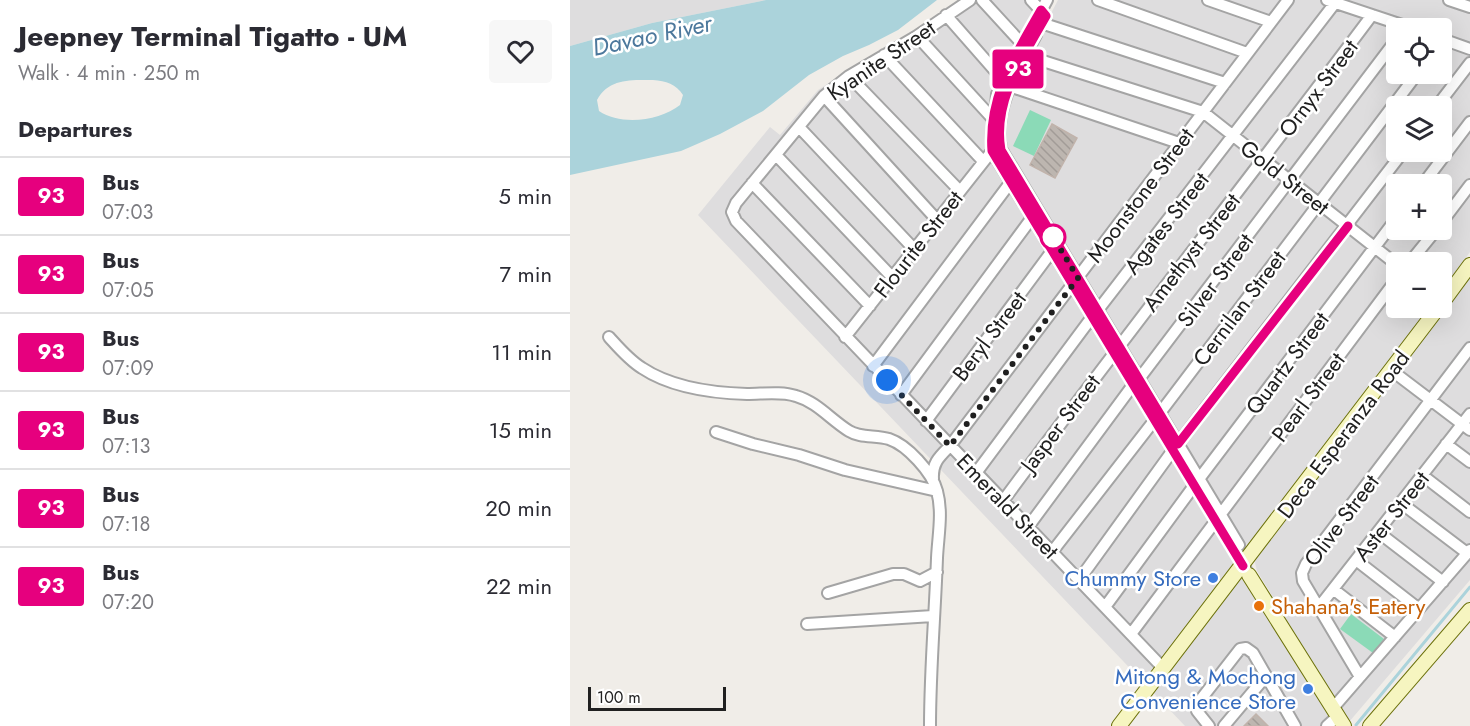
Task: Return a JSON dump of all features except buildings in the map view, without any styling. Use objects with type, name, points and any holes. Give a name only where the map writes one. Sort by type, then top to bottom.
[{"type":"street","name":"Kyanite Street","points":[[732,212],[736,203],[824,96],[849,76],[917,36],[970,0]]},
{"type":"street","points":[[982,0],[1023,51],[1203,112]]},
{"type":"street","points":[[1031,0],[1041,18],[1225,82]]},
{"type":"street","points":[[1041,18],[1047,0]]},
{"type":"street","points":[[1055,0],[1041,18],[1006,83],[997,94],[993,119],[992,151],[1031,219],[1075,281]]},
{"type":"street","points":[[1098,0],[1247,53]]},
{"type":"street","points":[[1208,0],[1271,22]]},
{"type":"street","name":"Moonstone Street","points":[[933,479],[933,466],[1288,0]]},
{"type":"street","points":[[1449,0],[1470,7]]},
{"type":"street","points":[[1331,1],[1386,20]]},
{"type":"street","name":"Agates Street","points":[[976,473],[1233,136],[1331,1]]},
{"type":"street","points":[[946,15],[1006,83],[1179,143]]},
{"type":"street","name":"Ornyx Street","points":[[1263,160],[1372,15]]},
{"type":"street","points":[[917,36],[993,119]]},
{"type":"street","points":[[1452,43],[1470,49]]},
{"type":"street","name":"Silver Street","points":[[1028,527],[1386,53]]},
{"type":"street","points":[[884,55],[983,162]]},
{"type":"street","points":[[1445,96],[1470,63]]},
{"type":"street","points":[[849,76],[960,191]]},
{"type":"street","points":[[1006,83],[1001,150],[1075,281],[1246,567],[1339,717]]},
{"type":"street","name":"Cernilan Street","points":[[1052,552],[1409,84]]},
{"type":"street","points":[[824,96],[937,220]]},
{"type":"street","name":"Gold Street","points":[[1203,112],[1386,256]]},
{"type":"street","points":[[1431,174],[1470,122]]},
{"type":"street","points":[[799,128],[915,249]]},
{"type":"street","name":"Flourite Street","points":[[845,337],[992,151]]},
{"type":"street","points":[[776,155],[892,277]]},
{"type":"street","name":"Amethyst Street","points":[[1116,349],[1263,160]]},
{"type":"street","points":[[1079,580],[1175,447],[1396,162]]},
{"type":"street","points":[[752,183],[870,306]]},
{"type":"street","points":[[873,366],[1010,183]]},
{"type":"street","points":[[1452,209],[1470,185]]},
{"type":"street","name":"Emerald Street","points":[[732,212],[736,221],[845,337],[1163,668]]},
{"type":"street","points":[[900,395],[1031,219]]},
{"type":"street","name":"Quartz Street","points":[[1105,608],[1386,233]]},
{"type":"street","points":[[1418,252],[1428,240]]},
{"type":"street","name":"Beryl Street","points":[[926,421],[1052,251]]},
{"type":"street","name":"Deca Esperanza Road","points":[[1452,289],[1470,265]]},
{"type":"street","name":"Pearl Street","points":[[1131,634],[1386,293]]},
{"type":"street","name":"Deca Esperanza Road","points":[[1119,726],[1163,668],[1246,567],[1430,318]]},
{"type":"street","points":[[609,337],[642,368],[675,383],[717,392],[785,393],[798,396],[822,410],[850,432],[891,440],[924,466],[933,479],[937,491],[940,521],[933,616],[930,726]]},
{"type":"street","points":[[1431,400],[1470,348]]},
{"type":"street","name":"Jasper Street","points":[[1003,501],[1116,349]]},
{"type":"street","points":[[1391,370],[1466,427]]},
{"type":"street","name":"Olive Street","points":[[1360,677],[1304,581],[1303,568],[1431,400]]},
{"type":"street","name":"Aster Street","points":[[1319,607],[1446,444],[1466,427],[1470,414]]},
{"type":"street","points":[[716,432],[845,470],[937,491]]},
{"type":"street","points":[[1446,444],[1470,462]]},
{"type":"street","points":[[1422,475],[1470,512]]},
{"type":"street","points":[[1327,726],[1339,717],[1360,677],[1468,552],[1401,502]]},
{"type":"street","points":[[1378,532],[1443,582]]},
{"type":"street","points":[[1356,560],[1419,609]]},
{"type":"street","points":[[828,593],[893,574],[904,574],[920,581],[937,572]]},
{"type":"street","points":[[1333,589],[1395,637]]},
{"type":"street","points":[[1371,726],[1470,610]]},
{"type":"street","points":[[807,624],[933,616]]},
{"type":"street","points":[[1209,726],[1196,707],[1243,648],[1251,651],[1295,726]]},
{"type":"street","points":[[1224,726],[1266,676]]},
{"type":"shaded area","points":[[570,0],[766,0],[652,23],[570,46]]},
{"type":"shaded area","points":[[959,0],[1041,0],[1003,72],[992,157],[1336,726],[1185,726],[698,215],[770,127],[780,135],[818,90],[865,59],[915,31]]},
{"type":"shaded area","points":[[1058,0],[1470,0],[1470,252],[1452,276],[1452,252],[1386,252],[1386,318],[1421,318],[1247,550],[1013,166],[1004,145],[1003,133],[1010,91]]},
{"type":"shaded area","points":[[1470,277],[1470,580],[1349,722],[1257,571],[1256,558],[1439,318],[1452,318],[1452,301]]},
{"type":"green space","points":[[1030,110],[1051,120],[1034,156],[1013,146]]},
{"type":"green space","points":[[1351,614],[1384,639],[1373,653],[1340,629]]},
{"type":"water","name":"Davao River","points":[[766,0],[937,0],[898,30],[809,75],[763,111],[720,134],[681,151],[570,175],[570,46],[652,23]],"holes":[[[658,80],[680,91],[683,95],[680,105],[662,115],[640,120],[618,119],[599,111],[597,100],[614,84]]]},
{"type":"waterway","points":[[1356,725],[1470,587]]},
{"type":"bus line","name":"93","points":[[1243,566],[1031,219],[992,151],[993,119],[997,94],[1041,10],[1046,16],[1009,86],[1005,99],[1000,138],[1001,150],[1178,444],[1348,226]]},
{"type":"place","name":"Chummy Store","points":[[1213,578]]},
{"type":"place","name":"Shahana's Eatery","points":[[1259,606]]},
{"type":"place","name":"Mitong & Mochong Convenience Store","points":[[1308,689]]},
{"type":"route","points":[[887,380],[950,446],[1078,278],[1053,237]]}]
